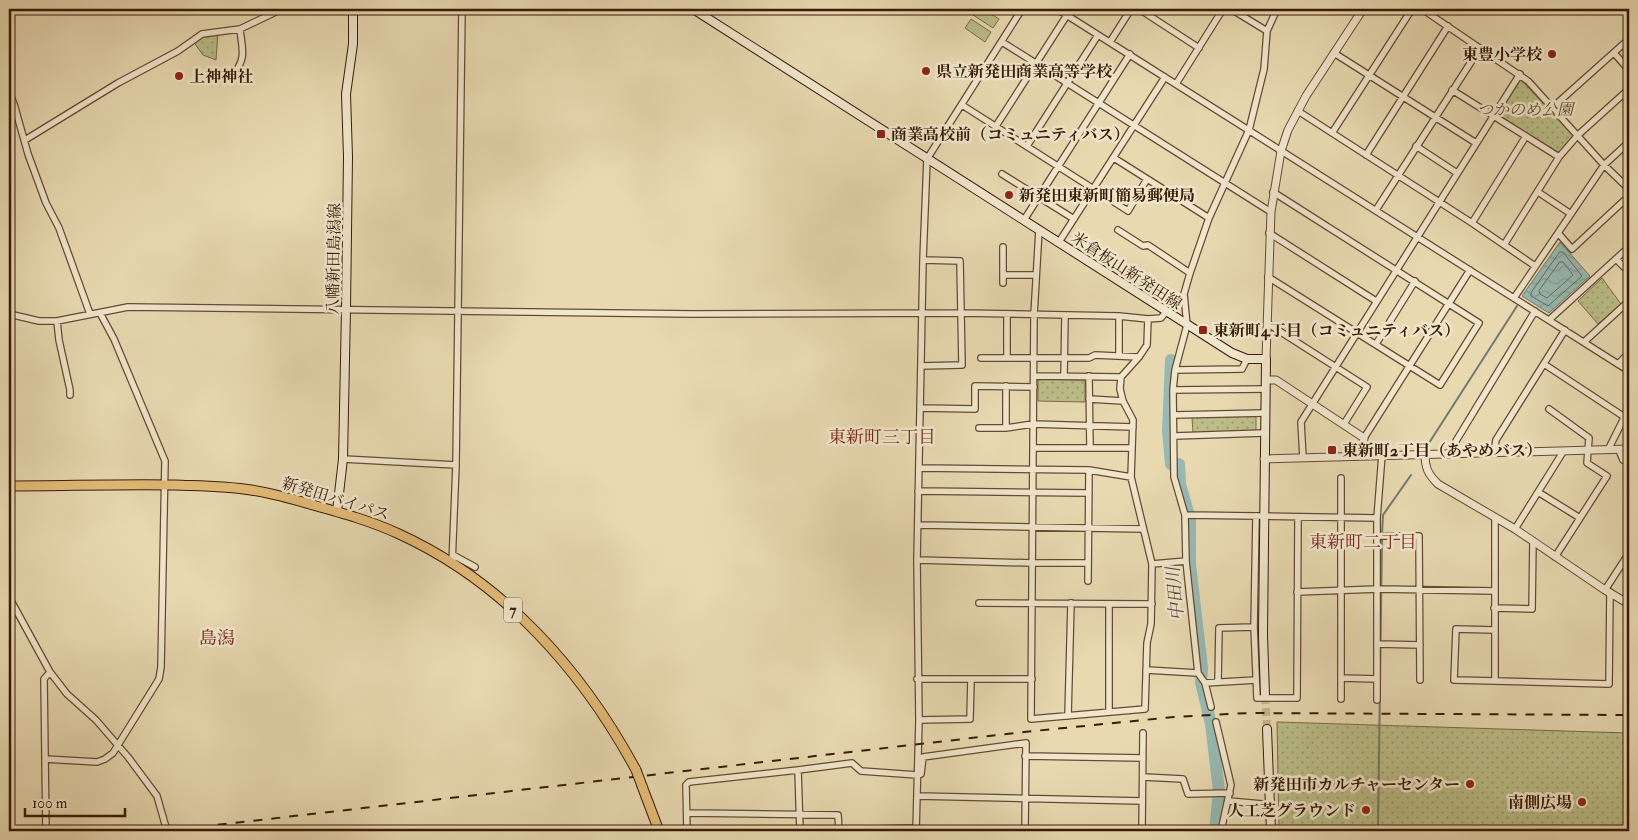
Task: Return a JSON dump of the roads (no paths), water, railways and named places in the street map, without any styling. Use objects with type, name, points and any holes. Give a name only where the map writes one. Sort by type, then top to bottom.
[{"type":"highway","name":"新発田バイパス","points":[[9,486],[164,485],[250,490],[337,511],[399,534],[452,559],[525,620],[560,656],[595,702],[636,770],[659,831]]},
{"type":"main road","name":"八幡新田島潟線","points":[[337,511],[343,460],[348,157],[346,94],[353,44],[353,9]]},
{"type":"main road","name":"米倉板山新発田線","points":[[693,9],[1232,354],[1247,359],[1266,359]]},
{"type":"main road","points":[[1265,696],[1263,634],[1266,359]]},
{"type":"main road","points":[[1267,729],[1272,831]]},
{"type":"street","points":[[25,140],[118,83],[178,51],[202,34],[240,29],[282,9]]},
{"type":"street","points":[[462,9],[456,465],[452,559],[475,567]]},
{"type":"street","points":[[687,813],[838,815],[839,830],[916,830],[919,720],[918,491],[926,159],[1022,9]]},
{"type":"street","points":[[1057,9],[1629,371]]},
{"type":"street","points":[[1110,42],[1131,9]]},
{"type":"street","points":[[1139,9],[1198,48]]},
{"type":"street","points":[[1176,84],[1222,11],[1212,9]]},
{"type":"street","points":[[1231,9],[1267,31]]},
{"type":"street","points":[[1211,707],[1205,683],[1198,673],[1186,561],[1185,515],[1174,476],[1173,390],[1175,370],[1187,325],[1184,294],[1209,218],[1249,130],[1264,69],[1267,31],[1277,9]]},
{"type":"street","points":[[1266,359],[1270,212],[1281,151],[1288,130],[1298,112],[1362,9]]},
{"type":"street","points":[[1332,133],[1412,9]]},
{"type":"street","points":[[1422,9],[1520,74],[1553,107],[1604,165],[1629,189]]},
{"type":"street","points":[[996,126],[1067,15]]},
{"type":"street","points":[[1366,155],[1448,26]]},
{"type":"street","points":[[233,75],[240,66],[243,54],[240,29]]},
{"type":"street","points":[[1027,146],[1098,35]]},
{"type":"street","points":[[1553,107],[1629,39]]},
{"type":"street","points":[[1002,42],[1270,212]]},
{"type":"street","points":[[1376,210],[1480,48]]},
{"type":"street","points":[[1334,53],[1476,144]]},
{"type":"street","points":[[1614,53],[1629,70]]},
{"type":"street","points":[[1024,220],[1130,54]]},
{"type":"street","points":[[1303,458],[1302,422],[1312,404],[1520,74]]},
{"type":"street","points":[[1058,242],[1165,77]]},
{"type":"street","points":[[1504,245],[1559,157],[1578,136],[1629,89]]},
{"type":"street","points":[[1452,90],[1559,157]]},
{"type":"street","points":[[9,92],[46,203],[59,228],[90,314]]},
{"type":"street","points":[[962,104],[1128,211],[1147,179]]},
{"type":"street","points":[[1298,112],[1536,266]]},
{"type":"street","points":[[1472,223],[1526,136]]},
{"type":"street","points":[[1514,298],[1604,165],[1629,142]]},
{"type":"street","points":[[1416,146],[1457,173]]},
{"type":"street","points":[[1114,158],[1209,218]]},
{"type":"street","points":[[1002,174],[1074,219]]},
{"type":"street","points":[[1268,277],[1440,385],[1479,323],[1273,192]]},
{"type":"street","points":[[1538,192],[1571,214]]},
{"type":"street","points":[[1558,233],[1572,249],[1629,196]]},
{"type":"street","points":[[1039,230],[1034,315],[1031,719],[1145,709],[1147,643],[1151,624],[1152,604],[1152,564],[1130,477],[1133,420],[1123,401],[1120,389],[1121,377],[1147,345],[1148,319]]},
{"type":"street","points":[[1118,230],[1143,246],[1148,245],[1190,273]]},
{"type":"street","points":[[1269,233],[1376,301]]},
{"type":"street","points":[[1003,247],[1003,283]]},
{"type":"street","points":[[1549,320],[1629,247]]},
{"type":"street","points":[[1616,259],[1629,272]]},
{"type":"street","points":[[921,366],[962,365],[960,261],[923,260]]},
{"type":"street","points":[[1362,456],[1364,438],[1470,270]]},
{"type":"street","points":[[1003,275],[1036,275]]},
{"type":"street","points":[[1376,344],[1415,281]]},
{"type":"street","points":[[1584,342],[1629,301]]},
{"type":"street","points":[[9,314],[39,321],[57,321],[128,307],[693,314],[1065,315],[1119,316],[1148,319],[1161,318],[1166,312]]},
{"type":"street","points":[[1455,453],[1456,441],[1535,312]]},
{"type":"street","points":[[45,759],[97,762],[113,754],[159,680],[161,667],[165,460],[114,339],[100,313]]},
{"type":"street","points":[[1007,315],[1007,358]]},
{"type":"street","points":[[1064,376],[1065,315]]},
{"type":"street","points":[[1119,316],[1119,356]]},
{"type":"street","points":[[57,321],[70,395]]},
{"type":"street","points":[[1267,322],[1367,387],[1344,424]]},
{"type":"street","points":[[1494,452],[1496,440],[1565,330]]},
{"type":"street","points":[[1618,364],[1629,353]]},
{"type":"street","points":[[981,358],[1089,358],[1095,354],[1139,357]]},
{"type":"street","points":[[1175,370],[1242,369],[1247,359]]},
{"type":"street","points":[[1544,364],[1627,418]]},
{"type":"street","points":[[1034,376],[1121,377]]},
{"type":"street","points":[[1089,376],[1090,448]]},
{"type":"street","points":[[1266,380],[1276,380],[1364,438]]},
{"type":"street","points":[[920,408],[975,410],[975,386],[1034,387]]},
{"type":"street","points":[[1006,386],[1006,428]]},
{"type":"street","points":[[1173,390],[1266,389]]},
{"type":"street","points":[[1089,399],[1123,401]]},
{"type":"street","points":[[1608,450],[1627,418],[1629,408]]},
{"type":"street","points":[[1549,409],[1589,438],[1587,463],[1607,476],[1555,557]]},
{"type":"street","points":[[1174,415],[1265,413]]},
{"type":"street","points":[[979,428],[1006,428],[1034,424],[1133,427]]},
{"type":"street","points":[[1175,436],[1264,433]]},
{"type":"street","points":[[1033,448],[1132,448]]},
{"type":"street","points":[[1264,459],[1629,449]]},
{"type":"street","points":[[1619,450],[1623,460],[1629,464]]},
{"type":"street","points":[[1515,529],[1563,452]]},
{"type":"street","points":[[1425,454],[1425,468],[1430,477],[1438,484],[1515,529],[1629,604]]},
{"type":"street","points":[[1377,700],[1377,518],[1382,455]]},
{"type":"street","points":[[343,460],[456,465]]},
{"type":"street","points":[[919,468],[1090,470],[1130,477]]},
{"type":"street","points":[[1088,581],[1090,470]]},
{"type":"street","points":[[1341,478],[1341,699]]},
{"type":"street","points":[[918,491],[1089,493]]},
{"type":"street","points":[[1538,492],[1580,518]]},
{"type":"street","points":[[1185,515],[1377,518]]},
{"type":"street","points":[[1256,516],[1254,627],[1257,698],[1297,698],[1296,592],[1298,517]]},
{"type":"street","points":[[1495,680],[1496,519]]},
{"type":"street","points":[[918,525],[1144,529]]},
{"type":"street","points":[[1377,536],[1419,536],[1420,680]]},
{"type":"street","points":[[1494,608],[1532,608],[1533,541]]},
{"type":"street","points":[[1494,630],[1456,629],[1454,680],[1609,684],[1607,591],[1629,553]]},
{"type":"street","points":[[917,560],[1088,563]]},
{"type":"street","points":[[1152,564],[1186,561]]},
{"type":"street","points":[[1296,592],[1378,589],[1495,591]]},
{"type":"street","points":[[9,596],[50,672],[67,694],[96,720],[156,796],[167,831]]},
{"type":"street","points":[[979,602],[1152,604]]},
{"type":"street","points":[[1068,716],[1071,603]]},
{"type":"street","points":[[1109,604],[1109,712]]},
{"type":"street","points":[[1218,682],[1219,628],[1254,627]]},
{"type":"street","points":[[1378,644],[1420,645]]},
{"type":"street","points":[[1146,670],[1198,673]]},
{"type":"street","points":[[50,672],[44,679],[45,759],[46,830],[52,831]]},
{"type":"street","points":[[1342,678],[1377,679]]},
{"type":"street","points":[[918,679],[1032,680]]},
{"type":"street","points":[[919,720],[970,718],[971,679]]},
{"type":"street","points":[[1205,683],[1256,680]]},
{"type":"street","points":[[1216,722],[1229,777],[1230,793],[1221,831]]},
{"type":"street","points":[[1142,831],[1143,733]]},
{"type":"street","points":[[687,831],[686,785],[689,782],[852,763],[861,771],[917,775],[921,774],[923,758],[1026,743],[1025,831]]},
{"type":"street","points":[[1025,756],[1143,758]]},
{"type":"street","points":[[798,770],[800,831]]},
{"type":"street","points":[[1143,777],[1183,778],[1188,794],[1230,793]]},
{"type":"street","points":[[917,796],[1142,801]]},
{"type":"street","points":[[1229,801],[1262,804]]},
{"type":"water","points":[[1560,242],[1590,276],[1549,313],[1522,296]]},
{"type":"waterway","points":[[1429,443],[1517,306]]},
{"type":"waterway","name":"中田川","points":[[1171,360],[1168,431],[1171,464],[1179,464],[1180,484],[1190,519],[1190,564],[1202,668],[1201,682],[1211,724],[1219,791],[1215,831]]},
{"type":"waterway","points":[[1382,534],[1383,515],[1411,475]]},
{"type":"waterway","points":[[1378,831],[1382,538]]},
{"type":"tunnel","points":[[1265,696],[1267,729]]},
{"type":"railway","points":[[164,831],[1024,732],[1174,717],[1249,713],[1629,715]]},
{"type":"place","name":"東豊小学校","points":[[1552,54]]},
{"type":"place","name":"県立新発田商業高等学校","points":[[926,71]]},
{"type":"place","name":"上神神社","points":[[179,76]]},
{"type":"place","name":"商業高校前（コミュニティバス）","points":[[881,134]]},
{"type":"place","name":"新発田東新町簡易郵便局","points":[[1009,195]]},
{"type":"place","name":"東新町4丁目（コミュニティバス）","points":[[1203,330]]},
{"type":"place","name":"東新町2丁目（あやめバス）","points":[[1332,450]]},
{"type":"place","name":"新発田市カルチャーセンター","points":[[1470,784]]},
{"type":"place","name":"南側広場","points":[[1582,802]]},
{"type":"place","name":"人工芝グラウンド","points":[[1366,810]]},
{"type":"district","name":"東新町三丁目","points":[[882,437]]},
{"type":"district","name":"東新町二丁目","points":[[1363,542]]},
{"type":"district","name":"島潟","points":[[217,638]]},
{"type":"park label","name":"つかのめ公園","points":[[1525,109]]}]
